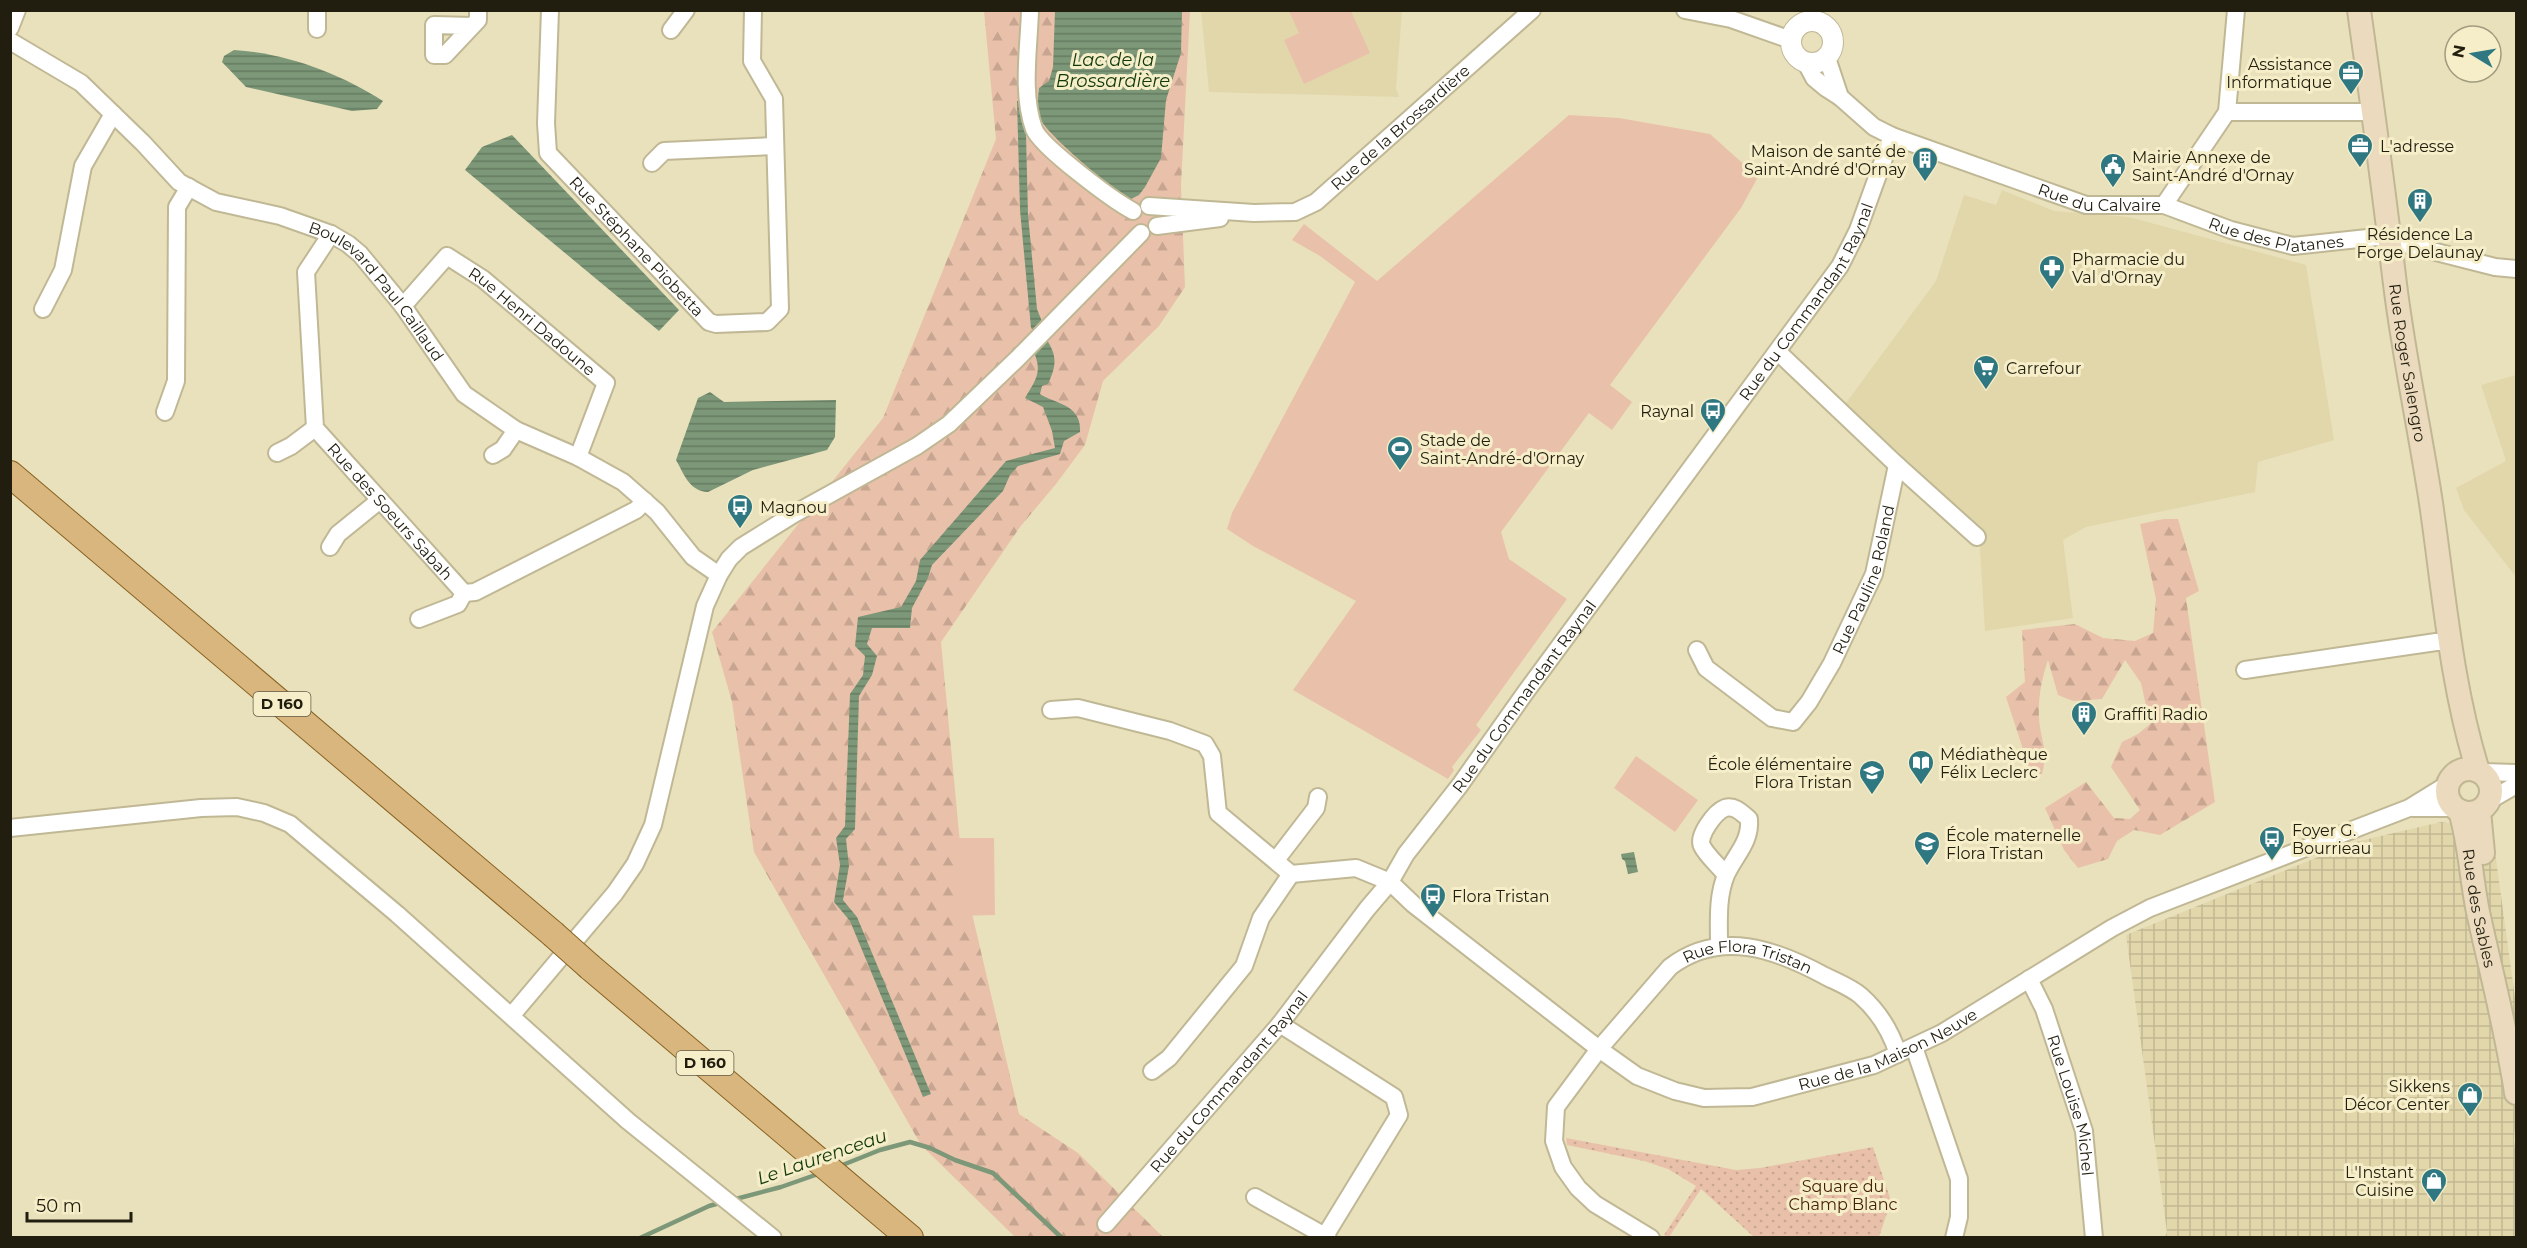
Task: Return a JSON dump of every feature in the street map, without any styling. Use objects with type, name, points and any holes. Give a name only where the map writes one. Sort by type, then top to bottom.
[{"type":"main road","name":"Rue Roger Salengro","points":[[2359,10],[2390,241],[2450,642],[2471,748],[2480,771]]},
{"type":"main road","name":"D 160","points":[[10,474],[910,1238]]},
{"type":"main road","name":"Rue Roger Salengro","points":[[2450,642],[2451,692],[2459,750],[2452,779]]},
{"type":"main road","points":[[2466,769],[2480,771],[2491,785],[2471,808],[2448,797],[2452,779],[2466,769]]},
{"type":"main road","name":"Rue des Sables","points":[[2471,808],[2467,836],[2478,910],[2500,1003],[2517,1093]]},
{"type":"street","points":[[10,28],[17,10]]},
{"type":"street","points":[[317,10],[317,29]]},
{"type":"street","name":"Rue Stéphane Piobetta","points":[[550,10],[546,123],[549,153],[709,322],[716,324],[767,322],[780,309],[774,99],[752,61],[753,10]]},
{"type":"street","points":[[671,30],[686,10]]},
{"type":"street","points":[[1030,10],[1027,96],[1035,131],[1057,153],[1118,203],[1133,211]]},
{"type":"street","name":"Rue de la Brossardière","points":[[1254,213],[1295,213],[1316,202],[1532,10]]},
{"type":"street","points":[[1685,10],[1731,19],[1791,40]]},
{"type":"street","points":[[1806,63],[1817,63],[1827,58],[1833,48],[1832,10]]},
{"type":"street","points":[[2236,10],[2227,112],[2373,112]]},
{"type":"street","points":[[1833,35],[1830,29],[1809,16],[1795,29],[1791,40],[1794,54],[1806,63],[1814,78],[1840,96],[1874,127],[1893,136]]},
{"type":"street","name":"Boulevard Paul Caillaud","points":[[10,41],[81,83],[178,182],[216,202],[280,216],[331,234],[360,254],[403,306],[464,394],[516,430],[578,457],[623,482],[657,512],[693,557],[719,575]]},
{"type":"street","points":[[1827,58],[1840,96]]},
{"type":"street","name":"Rue du Calvaire","points":[[1893,136],[2086,205],[2164,205],[2227,112]]},
{"type":"street","points":[[43,309],[63,270],[83,166],[113,114]]},
{"type":"street","name":"Rue du Commandant Raynal","points":[[1106,1224],[1280,1024],[1390,882],[1406,854],[1460,785],[1525,693],[1778,352],[1840,266],[1858,230],[1893,136]]},
{"type":"street","points":[[652,163],[664,151],[775,146]]},
{"type":"street","points":[[165,412],[176,381],[177,207],[189,187]]},
{"type":"street","name":"Rue des Platanes","points":[[2164,205],[2231,230],[2293,246],[2377,237],[2495,267],[2517,269]]},
{"type":"street","points":[[1140,206],[1254,213],[1149,230],[1131,224],[1133,211],[1140,206]]},
{"type":"street","points":[[512,1015],[615,893],[635,864],[653,825],[701,621],[719,575],[729,559],[741,547],[794,514],[917,446],[949,424],[1149,230],[1158,214],[1149,206]]},
{"type":"street","name":"Rue des Soeurs Sabah","points":[[331,234],[306,272],[315,428],[464,593],[476,592],[636,510],[645,501]]},
{"type":"street","name":"Rue Henri Dadoune","points":[[403,306],[447,256],[483,279],[606,383],[578,457]]},
{"type":"street","points":[[1778,352],[1977,537]]},
{"type":"street","points":[[277,453],[291,446],[315,428]]},
{"type":"street","points":[[493,455],[503,449],[516,430]]},
{"type":"street","name":"Rue Pauline Roland","points":[[1697,650],[1706,668],[1772,718],[1793,722],[1809,702],[1832,663],[1874,574],[1897,465]]},
{"type":"street","points":[[330,547],[338,534],[380,500]]},
{"type":"street","points":[[419,619],[458,604],[464,593]]},
{"type":"street","points":[[2245,670],[2436,642],[2450,642]]},
{"type":"street","points":[[1051,710],[1077,708],[1170,731],[1204,744],[1212,756],[1218,813],[1291,874],[1356,868],[1390,882]]},
{"type":"street","points":[[2480,771],[2517,773]]},
{"type":"street","name":"Rue de la Maison Neuve","points":[[1390,882],[1413,904],[1637,1076],[1675,1092],[1704,1098],[1752,1097],[1848,1073],[1914,1047],[1942,1034],[2112,928],[2150,908],[2409,808],[2452,779]]},
{"type":"street","points":[[2471,808],[2517,785]]},
{"type":"street","points":[[1276,860],[1316,808],[1318,797]]},
{"type":"street","points":[[10,828],[201,808],[237,807],[264,813],[290,824],[512,1015],[628,1121],[773,1238]]},
{"type":"street","name":"Rue de la Maison Neuve","points":[[2409,808],[2471,808]]},
{"type":"street","points":[[1152,1071],[1169,1058],[1245,966],[1261,918],[1291,874]]},
{"type":"street","points":[[1719,945],[1719,897],[1726,875]]},
{"type":"street","name":"Rue Flora Tristan","points":[[1651,1238],[1596,1204],[1578,1188],[1563,1167],[1554,1141],[1556,1107],[1599,1049],[1670,967],[1697,950],[1719,945],[1752,948],[1807,966],[1860,995],[1883,1019],[1898,1054]]},
{"type":"street","name":"Rue Louise Michel","points":[[2029,979],[2044,1009],[2084,1131],[2094,1238]]},
{"type":"street","points":[[1255,1197],[1327,1237],[1400,1114],[1394,1097],[1280,1024]]},
{"type":"street","points":[[1914,1047],[1959,1179],[1959,1217],[1954,1238]]},
{"type":"shaded area","points":[[1201,11],[1402,11],[1396,88],[1399,97],[1209,92]]},
{"type":"shaded area","points":[[2002,190],[2054,211],[2129,217],[2306,265],[2334,440],[2258,462],[2255,492],[2086,527],[2063,540],[2073,618],[1985,631],[1979,532],[1843,407],[1936,281],[1964,195],[1996,205]]},
{"type":"shaded area","points":[[2516,375],[2516,577],[2464,510],[2456,488],[2506,461],[2481,385]]},
{"type":"shaded area","points":[[2441,822],[2492,830],[2516,1005],[2514,1140],[2516,1237],[2165,1237],[2167,1232],[2126,935],[2355,842]]},
{"type":"green space","points":[[984,11],[1190,11],[1181,185],[1185,287],[1159,326],[1103,381],[1085,445],[1020,527],[941,642],[963,875],[1019,1114],[1078,1153],[1163,1237],[1015,1237],[921,1145],[754,852],[732,702],[712,632],[883,418],[996,139]]},
{"type":"green space","points":[[1289,11],[1351,11],[1370,53],[1304,84],[1284,40],[1299,33]]},
{"type":"green space","name":"Stade de Saint-André-d'Ornay","points":[[1569,115],[1619,118],[1710,134],[1758,177],[1741,208],[1610,385],[1632,402],[1612,430],[1589,413],[1501,532],[1509,559],[1567,599],[1476,725],[1481,730],[1452,767],[1454,770],[1448,779],[1293,690],[1356,601],[1253,546],[1227,529],[1232,513],[1355,282],[1320,256],[1292,240],[1304,224],[1377,281]]},
{"type":"green space","points":[[2164,519],[2178,519],[2199,591],[2186,598],[2215,802],[2160,835],[2134,830],[2117,841],[2108,859],[2078,868],[2064,850],[2045,808],[2086,782],[2114,818],[2130,819],[2140,810],[2111,767],[2122,742],[2138,734],[2150,724],[2141,683],[2125,660],[2102,699],[2073,701],[2058,695],[2048,660],[2041,688],[2039,710],[2044,765],[2042,774],[2030,771],[2006,697],[2025,682],[2022,630],[2075,624],[2103,638],[2135,641],[2153,633],[2156,599],[2140,524]]},
{"type":"green space","points":[[1636,756],[1698,800],[1675,832],[1614,788]]},
{"type":"green space","points":[[957,838],[994,838],[995,915],[959,916]]},
{"type":"green space","name":"Square du Champ Blanc","points":[[1566,1138],[1736,1170],[1760,1168],[1873,1147],[1891,1201],[1879,1237],[1754,1237],[1701,1189],[1669,1237],[1664,1235],[1696,1186],[1668,1169],[1644,1161],[1567,1145]]},
{"type":"water","name":"Lac de la Brossardière","points":[[1055,11],[1182,11],[1181,53],[1166,100],[1161,158],[1145,187],[1139,195],[1131,199],[1080,160],[1052,134],[1039,116],[1039,88],[1049,81],[1053,67]]},
{"type":"water","points":[[234,50],[273,55],[312,66],[383,101],[377,109],[352,111],[246,87],[222,62],[224,56]]},
{"type":"water","points":[[1017,101],[1021,101],[1026,134],[1028,215],[1037,309],[1043,324],[1035,332],[1031,328],[1020,210]]},
{"type":"water","points":[[512,135],[679,310],[659,331],[465,170],[482,147]]},
{"type":"water","points":[[1046,339],[1055,361],[1048,384],[1042,386],[1040,394],[1072,410],[1077,416],[1080,432],[1064,441],[1060,454],[1018,466],[1010,475],[1003,491],[932,565],[928,578],[912,608],[910,628],[872,628],[867,644],[877,656],[872,675],[859,696],[855,829],[846,839],[849,866],[843,900],[857,917],[931,1094],[923,1097],[850,921],[834,902],[840,865],[836,838],[845,826],[850,694],[863,675],[865,656],[855,646],[858,617],[901,607],[916,581],[920,560],[1006,461],[1055,448],[1052,431],[1043,407],[1025,398],[1038,370],[1033,350]]},
{"type":"water","points":[[710,392],[724,402],[836,400],[835,437],[827,450],[753,470],[708,492],[701,491],[688,481],[676,460],[698,398]]},
{"type":"water","points":[[1634,852],[1638,872],[1628,874],[1621,854]]},
{"type":"waterway","name":"Le Laurenceau","points":[[840,1166],[880,1150],[910,1142],[930,1148],[955,1160],[993,1173],[1062,1238]]},
{"type":"waterway","name":"Le Laurenceau","points":[[732,1200],[821,1173]]},
{"type":"waterway","name":"Le Laurenceau","points":[[640,1238],[709,1206],[723,1202]]},
{"type":"place","name":"Assistance Informatique","points":[[2351,96]]},
{"type":"place","name":"L'adresse","points":[[2360,169]]},
{"type":"place","name":"Maison de santé de Saint-André d'Ornay","points":[[1925,183]]},
{"type":"place","name":"Mairie Annexe de Saint-André d'Ornay","points":[[2113,189]]},
{"type":"place","name":"Résidence La Forge Delaunay","points":[[2420,224]]},
{"type":"place","name":"Pharmacie du Val d'Ornay","points":[[2052,291]]},
{"type":"place","name":"Carrefour","points":[[1986,391]]},
{"type":"place","name":"Raynal","points":[[1713,434]]},
{"type":"place","name":"Stade de Saint-André-d'Ornay","points":[[1400,472]]},
{"type":"place","name":"Magnou","points":[[740,530]]},
{"type":"place","name":"Graffiti Radio","points":[[2084,737]]},
{"type":"place","name":"Médiathèque Félix Leclerc","points":[[1921,786]]},
{"type":"place","name":"École élémentaire Flora Tristan","points":[[1872,796]]},
{"type":"place","name":"Foyer G. Bourrieau","points":[[2272,862]]},
{"type":"place","name":"École maternelle Flora Tristan","points":[[1927,867]]},
{"type":"place","name":"Flora Tristan","points":[[1433,919]]},
{"type":"place","name":"Sikkens Décor Center","points":[[2470,1118]]},
{"type":"place","name":"L'Instant Cuisine","points":[[2434,1204]]}]
